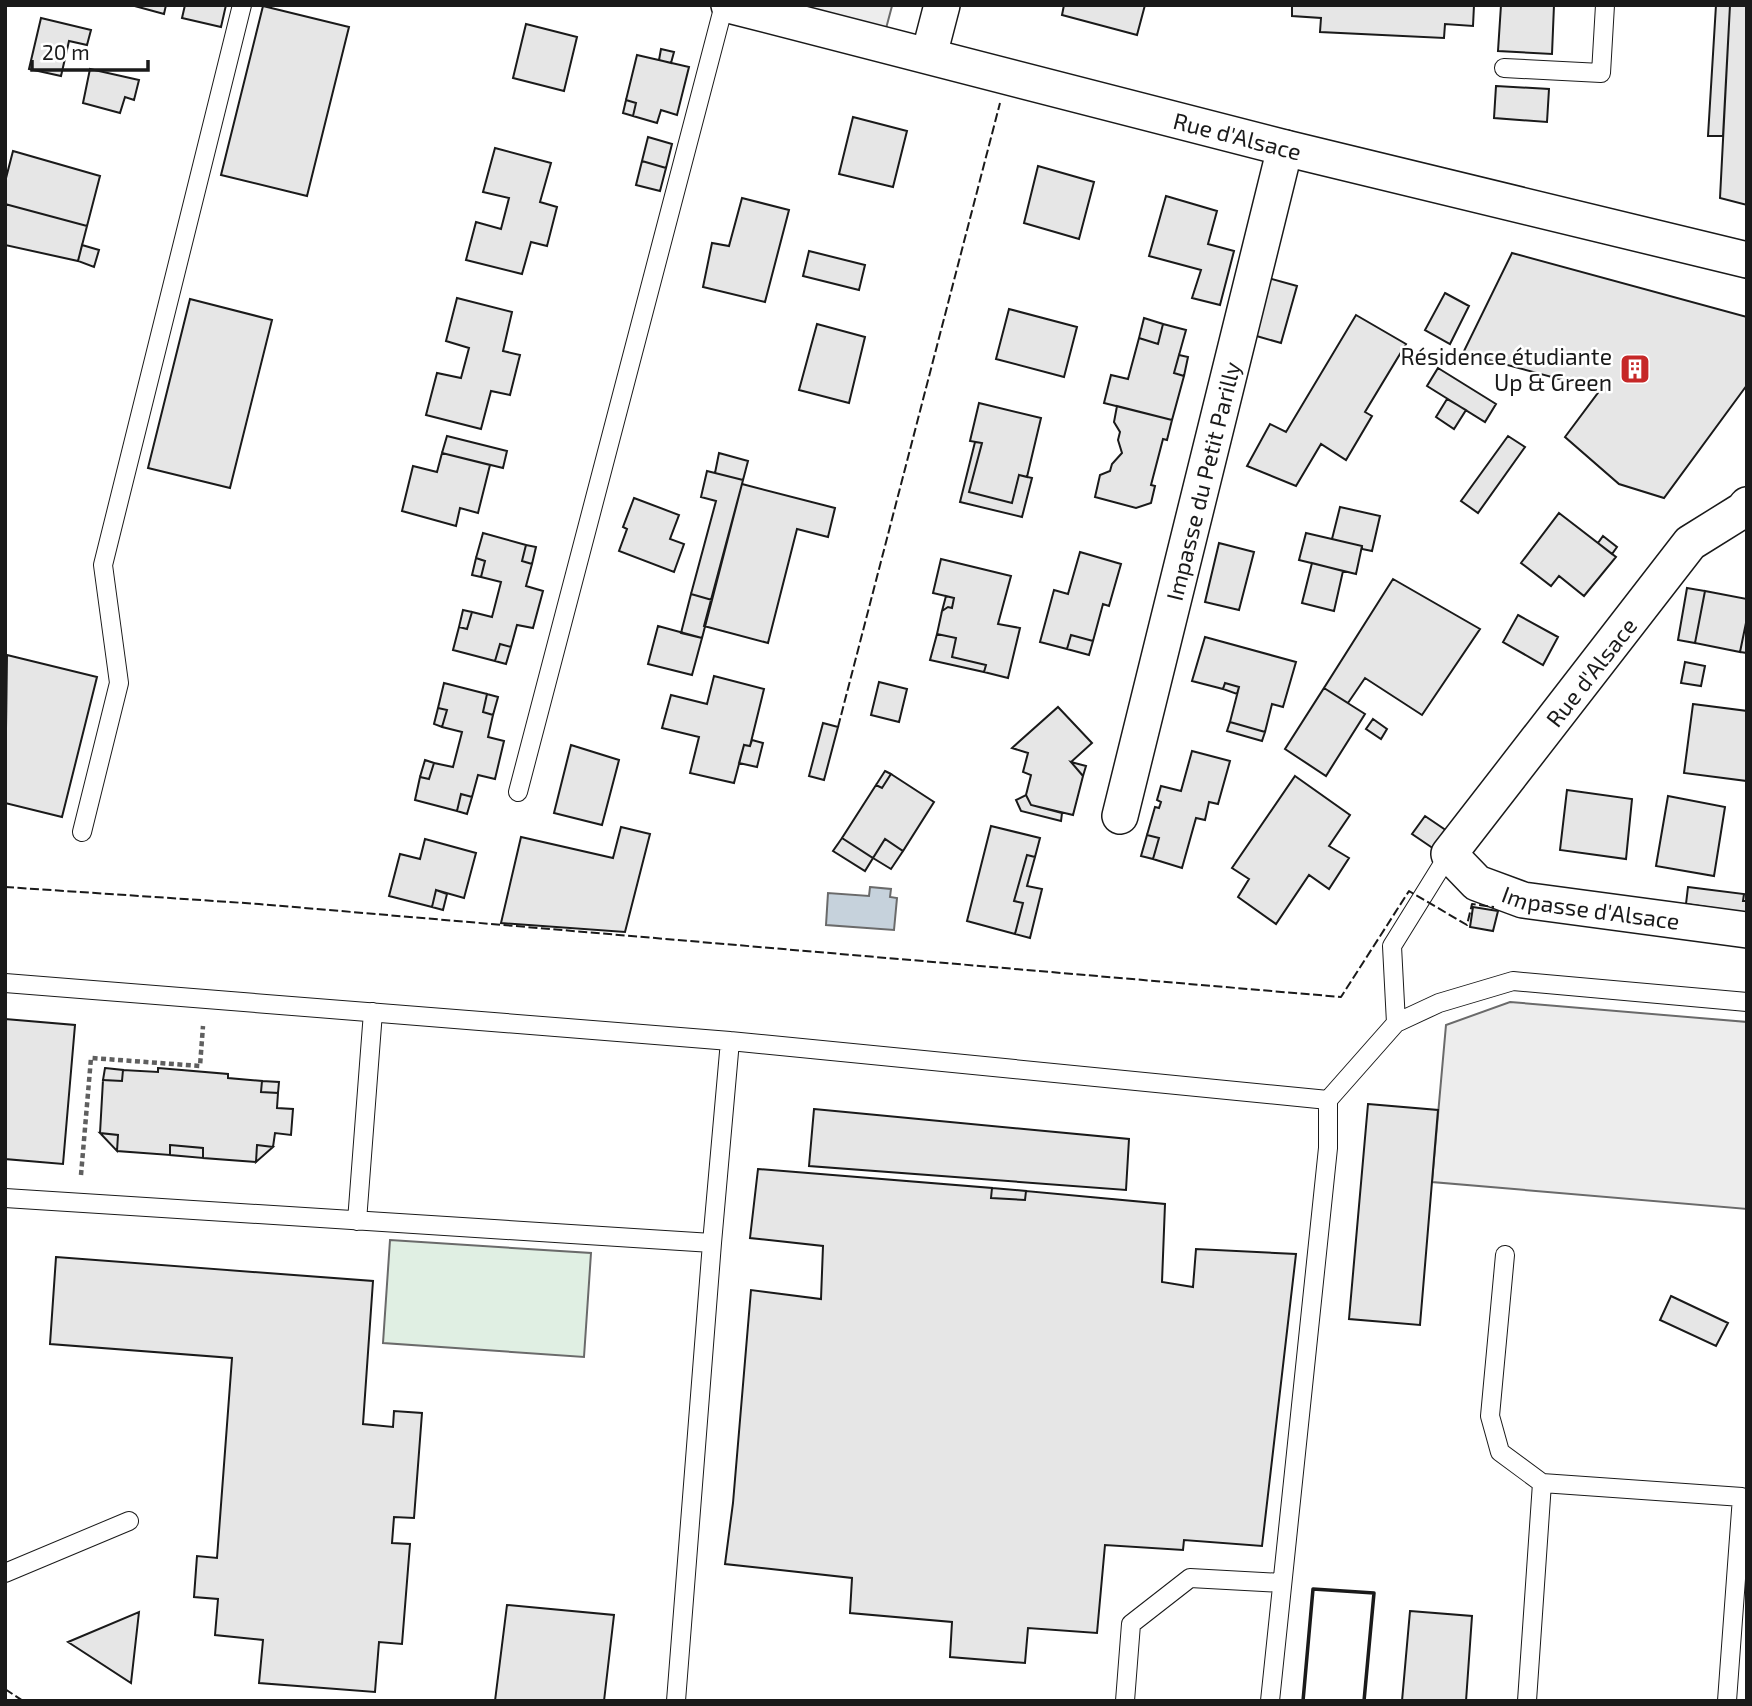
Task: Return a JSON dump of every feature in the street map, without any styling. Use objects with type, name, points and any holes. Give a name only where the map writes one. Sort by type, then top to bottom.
[{"type":"street","name":"Rue d'Alsace","points":[[729,5],[1285,148],[1747,260]]},
{"type":"street","points":[[929,55],[942,5]]},
{"type":"street","name":"Impasse du Petit Parilly","points":[[1120,816],[1285,148]]},
{"type":"street","name":"Rue d'Alsace","points":[[1449,854],[1690,543],[1745,509]]},
{"type":"street","name":"Impasse d'Alsace","points":[[1449,854],[1477,883],[1523,900],[1747,930]]},
{"type":"lane","points":[[82,832],[119,683],[103,565],[242,5]]},
{"type":"lane","points":[[518,792],[724,5]]},
{"type":"lane","points":[[1504,68],[1601,73],[1605,5]]},
{"type":"lane","points":[[1396,1023],[1392,946],[1449,854]]},
{"type":"lane","points":[[1270,1701],[1328,1148],[1328,1100],[1396,1023],[1439,1003],[1513,981],[1747,1002]]},
{"type":"lane","points":[[5,983],[730,1041],[1328,1100]]},
{"type":"lane","points":[[357,1221],[373,1012]]},
{"type":"lane","points":[[676,1701],[730,1041]]},
{"type":"lane","points":[[5,1198],[712,1243]]},
{"type":"lane","points":[[1505,1255],[1490,1416],[1500,1452],[1542,1483],[1742,1497],[1741,1585],[1727,1701]]},
{"type":"lane","points":[[1527,1701],[1542,1483]]},
{"type":"lane","points":[[5,1573],[129,1521]]},
{"type":"lane","points":[[1125,1701],[1131,1624],[1190,1578],[1282,1583]]},
{"type":"path","points":[[79,1204],[91,1058],[200,1066],[205,999]]},
{"type":"green space","points":[[390,1240],[591,1253],[584,1357],[383,1343]]},
{"type":"shaded area","points":[[767,5],[888,5],[892,6],[884,36]]},
{"type":"shaded area","points":[[870,887],[891,889],[890,897],[897,898],[894,930],[826,925],[828,893],[869,896]]},
{"type":"shaded area","points":[[1510,1002],[1747,1022],[1747,1209],[1432,1182],[1446,1025]]},
{"type":"building","points":[[131,5],[166,5],[164,14]]},
{"type":"building","points":[[185,5],[226,5],[221,27],[182,18]]},
{"type":"building","points":[[1064,5],[1145,5],[1137,35],[1062,15]]},
{"type":"building","points":[[1292,5],[1474,5],[1473,26],[1445,24],[1444,38],[1320,32],[1321,18],[1292,16]]},
{"type":"building","points":[[1501,5],[1554,5],[1552,54],[1498,51]]},
{"type":"building","points":[[1716,5],[1730,5],[1723,136],[1708,136]]},
{"type":"building","points":[[1730,5],[1747,5],[1747,205],[1720,198]]},
{"type":"building","points":[[263,6],[349,27],[307,196],[221,175]]},
{"type":"building","points":[[41,18],[91,30],[87,45],[69,41],[61,76],[29,69]]},
{"type":"building","points":[[526,24],[577,37],[564,91],[513,78]]},
{"type":"building","points":[[661,49],[674,52],[671,63],[659,60]]},
{"type":"building","points":[[637,55],[689,67],[677,115],[661,110],[657,123],[633,116],[636,103],[626,100]]},
{"type":"building","points":[[90,69],[139,80],[134,100],[125,97],[120,113],[83,103]]},
{"type":"building","points":[[1496,86],[1549,89],[1547,122],[1494,118]]},
{"type":"building","points":[[626,100],[636,103],[633,116],[623,113]]},
{"type":"building","points":[[853,117],[907,131],[893,187],[839,174]]},
{"type":"building","points":[[648,137],[672,144],[666,168],[642,161]]},
{"type":"building","points":[[495,148],[551,163],[540,202],[557,207],[547,246],[531,242],[522,274],[466,260],[476,222],[501,229],[509,198],[483,192]]},
{"type":"building","points":[[13,151],[100,176],[87,226],[5,204],[5,182]]},
{"type":"building","points":[[642,161],[666,168],[660,191],[636,185]]},
{"type":"building","points":[[1038,166],[1094,182],[1079,239],[1024,223]]},
{"type":"building","points":[[1166,196],[1217,211],[1208,244],[1234,251],[1220,305],[1192,298],[1201,270],[1149,256]]},
{"type":"building","points":[[742,198],[789,210],[765,302],[703,287],[712,243],[729,246]]},
{"type":"building","points":[[5,204],[87,226],[78,261],[5,245]]},
{"type":"building","points":[[82,245],[99,250],[94,267],[78,261]]},
{"type":"building","points":[[809,251],[865,265],[859,290],[803,276]]},
{"type":"building","name":"Résidence étudiante Up & Green","points":[[1512,253],[1747,317],[1747,385],[1664,498],[1619,484],[1565,437],[1600,390],[1463,353]]},
{"type":"building","points":[[1268,278],[1297,286],[1281,343],[1253,335]]},
{"type":"building","points":[[1445,293],[1469,306],[1450,344],[1425,330]]},
{"type":"building","points":[[457,298],[512,312],[503,351],[520,355],[510,395],[491,391],[481,429],[426,415],[437,373],[461,378],[469,348],[446,341]]},
{"type":"building","points":[[190,299],[272,320],[230,488],[148,468]]},
{"type":"building","points":[[1009,309],[1077,327],[1064,377],[996,359]]},
{"type":"building","points":[[1356,315],[1406,344],[1365,412],[1372,416],[1346,460],[1321,444],[1296,486],[1247,466],[1270,424],[1286,432]]},
{"type":"building","points":[[1144,318],[1163,324],[1158,344],[1139,338]]},
{"type":"building","points":[[817,324],[865,337],[849,403],[799,390]]},
{"type":"building","points":[[1163,324],[1186,330],[1174,373],[1184,376],[1172,420],[1104,403],[1111,375],[1128,379],[1139,338],[1158,344]]},
{"type":"building","points":[[1179,355],[1188,357],[1184,376],[1174,373]]},
{"type":"building","points":[[1438,368],[1496,404],[1485,422],[1427,386]]},
{"type":"building","points":[[1447,399],[1466,410],[1454,429],[1436,417]]},
{"type":"building","points":[[979,403],[1041,418],[1027,477],[1019,475],[1012,503],[969,492],[982,443],[970,441]]},
{"type":"building","points":[[1117,406],[1172,420],[1167,440],[1163,439],[1151,485],[1155,486],[1151,503],[1136,508],[1095,497],[1100,475],[1110,471],[1112,464],[1122,453],[1118,440],[1120,432],[1114,422]]},
{"type":"building","points":[[447,436],[507,451],[503,468],[442,453]]},
{"type":"building","points":[[1508,436],[1525,447],[1478,513],[1461,501]]},
{"type":"building","points":[[975,442],[982,443],[969,492],[1012,503],[1019,475],[1032,478],[1022,517],[960,502]]},
{"type":"building","points":[[442,453],[490,465],[478,513],[460,508],[456,526],[402,511],[413,466],[437,472]]},
{"type":"building","points":[[719,453],[748,461],[743,480],[715,473]]},
{"type":"building","points":[[707,471],[743,480],[712,600],[691,594],[716,501],[701,497]]},
{"type":"building","points":[[742,484],[835,508],[828,537],[797,529],[768,643],[704,626]]},
{"type":"building","points":[[634,498],[679,515],[670,539],[684,544],[674,572],[619,551],[627,529],[623,527]]},
{"type":"building","points":[[1340,507],[1380,516],[1372,551],[1332,539]]},
{"type":"building","points":[[1559,513],[1616,557],[1584,596],[1559,576],[1551,586],[1521,563]]},
{"type":"building","points":[[483,533],[526,545],[522,561],[532,564],[526,586],[543,591],[533,628],[517,625],[511,647],[500,644],[495,661],[453,650],[459,627],[467,629],[472,612],[492,617],[501,582],[481,577],[485,561],[476,558]]},
{"type":"building","points":[[1306,533],[1362,546],[1356,574],[1299,560]]},
{"type":"building","points":[[1603,536],[1617,547],[1612,554],[1598,543]]},
{"type":"building","points":[[1219,543],[1254,552],[1239,610],[1205,602]]},
{"type":"building","points":[[526,545],[536,547],[532,564],[522,561]]},
{"type":"building","points":[[1080,552],[1121,564],[1109,606],[1103,604],[1093,641],[1071,635],[1067,649],[1040,642],[1054,590],[1068,594]]},
{"type":"building","points":[[476,558],[485,561],[481,577],[472,575]]},
{"type":"building","points":[[941,559],[1011,576],[998,624],[1020,628],[1008,678],[984,672],[986,665],[952,657],[956,638],[937,634],[942,611],[948,607],[952,608],[954,598],[933,593]]},
{"type":"building","points":[[1312,563],[1343,571],[1334,611],[1302,603]]},
{"type":"building","points":[[1393,579],[1480,629],[1422,715],[1365,678],[1348,703],[1324,688]]},
{"type":"building","points":[[1687,588],[1705,591],[1695,643],[1678,640]]},
{"type":"building","points":[[1705,591],[1747,599],[1747,618],[1740,652],[1695,643]]},
{"type":"building","points":[[691,594],[712,600],[702,638],[681,633]]},
{"type":"building","points":[[946,596],[954,598],[952,608],[948,607],[942,611]]},
{"type":"building","points":[[463,610],[472,612],[467,629],[459,627]]},
{"type":"building","points":[[1518,615],[1558,637],[1543,665],[1503,642]]},
{"type":"building","points":[[1747,618],[1747,653],[1740,652]]},
{"type":"building","points":[[658,626],[702,638],[692,675],[648,664]]},
{"type":"building","points":[[937,634],[956,638],[952,657],[986,665],[984,672],[930,660]]},
{"type":"building","points":[[1071,635],[1093,641],[1089,655],[1067,649]]},
{"type":"building","points":[[1205,637],[1296,662],[1283,707],[1272,704],[1265,732],[1230,722],[1239,687],[1225,683],[1223,689],[1192,681]]},
{"type":"building","points":[[500,644],[511,647],[506,664],[495,661]]},
{"type":"building","points":[[7,655],[97,677],[62,817],[5,803]]},
{"type":"building","points":[[1685,662],[1705,666],[1701,686],[1681,683]]},
{"type":"building","points":[[714,676],[764,689],[750,746],[744,745],[734,783],[690,773],[699,737],[662,728],[671,695],[707,704]]},
{"type":"building","points":[[879,682],[907,689],[899,722],[871,715]]},
{"type":"building","points":[[444,683],[487,694],[483,712],[493,715],[488,737],[504,741],[495,779],[478,775],[472,797],[461,794],[457,811],[415,800],[420,777],[429,779],[434,763],[453,767],[462,732],[442,727],[447,710],[438,708]]},
{"type":"building","points":[[1225,683],[1239,687],[1237,694],[1223,689]]},
{"type":"building","points":[[1324,688],[1365,714],[1326,776],[1285,749]]},
{"type":"building","points":[[487,694],[498,697],[493,715],[483,712]]},
{"type":"building","points":[[1693,704],[1747,711],[1747,781],[1684,773]]},
{"type":"building","points":[[1058,707],[1092,743],[1071,762],[1083,776],[1073,815],[1031,805],[1026,795],[1031,775],[1023,772],[1028,753],[1012,748]]},
{"type":"building","points":[[438,708],[447,710],[442,727],[434,724]]},
{"type":"building","points":[[1373,719],[1387,729],[1381,739],[1366,729]]},
{"type":"building","points":[[1230,722],[1265,732],[1262,741],[1227,731]]},
{"type":"building","points":[[823,723],[838,727],[824,780],[809,776]]},
{"type":"building","points":[[752,740],[763,743],[757,767],[739,763],[744,745],[750,746]]},
{"type":"building","points":[[571,745],[619,760],[602,825],[554,813]]},
{"type":"building","points":[[1192,751],[1230,761],[1218,804],[1209,802],[1205,820],[1196,818],[1182,868],[1153,859],[1159,838],[1147,835],[1155,807],[1159,808],[1161,802],[1157,800],[1161,786],[1181,791]]},
{"type":"building","points":[[425,760],[434,763],[429,779],[420,777]]},
{"type":"building","points":[[1071,762],[1086,766],[1083,776]]},
{"type":"building","points":[[885,771],[891,774],[882,788],[876,785]]},
{"type":"building","points":[[891,774],[934,802],[903,851],[885,839],[873,858],[842,838],[876,785],[882,788]]},
{"type":"building","points":[[1295,776],[1350,815],[1329,846],[1349,858],[1329,889],[1309,875],[1276,924],[1238,897],[1249,879],[1232,868]]},
{"type":"building","points":[[1567,790],[1632,799],[1626,859],[1560,850]]},
{"type":"building","points":[[461,794],[472,797],[467,814],[457,811]]},
{"type":"building","points":[[1026,795],[1031,805],[1062,813],[1061,821],[1021,811],[1016,800]]},
{"type":"building","points":[[1668,796],[1725,807],[1714,876],[1656,866]]},
{"type":"building","points":[[1425,816],[1450,833],[1437,851],[1412,834]]},
{"type":"building","points":[[991,826],[1040,838],[1035,857],[1027,855],[1014,901],[1023,903],[1015,934],[967,921]]},
{"type":"building","points":[[621,827],[650,834],[625,932],[501,923],[521,837],[613,858]]},
{"type":"building","points":[[1147,835],[1159,838],[1153,859],[1141,856]]},
{"type":"building","points":[[842,838],[873,858],[865,871],[833,851]]},
{"type":"building","points":[[425,839],[476,853],[464,898],[436,890],[432,907],[389,896],[400,854],[420,859]]},
{"type":"building","points":[[885,839],[903,851],[891,869],[873,858]]},
{"type":"building","points":[[1027,855],[1035,857],[1027,886],[1042,889],[1030,938],[1015,934],[1023,903],[1014,901]]},
{"type":"building","points":[[1688,887],[1744,894],[1747,913],[1686,904]]},
{"type":"building","points":[[436,890],[447,894],[443,910],[432,907]]},
{"type":"building","points":[[1473,907],[1498,911],[1493,931],[1470,927]]},
{"type":"building","points":[[5,1019],[75,1025],[63,1164],[5,1159]]},
{"type":"building","points":[[105,1068],[123,1070],[122,1081],[103,1080]]},
{"type":"building","points":[[158,1068],[228,1074],[228,1078],[262,1081],[261,1092],[278,1093],[277,1108],[293,1109],[291,1135],[275,1133],[273,1147],[257,1145],[256,1162],[203,1158],[203,1148],[170,1145],[170,1155],[117,1151],[118,1135],[100,1133],[103,1080],[122,1081],[123,1070],[158,1072]]},
{"type":"building","points":[[262,1081],[279,1082],[278,1093],[261,1092]]},
{"type":"building","points":[[1368,1104],[1438,1110],[1420,1325],[1349,1319]]},
{"type":"building","points":[[814,1109],[1129,1139],[1126,1190],[809,1166]]},
{"type":"building","points":[[100,1133],[118,1135],[117,1151]]},
{"type":"building","points":[[170,1145],[203,1148],[203,1158],[170,1155]]},
{"type":"building","points":[[257,1145],[273,1147],[256,1162]]},
{"type":"building","points":[[758,1169],[992,1188],[991,1198],[1025,1200],[1026,1191],[1165,1204],[1162,1282],[1193,1287],[1196,1249],[1296,1254],[1262,1546],[1184,1540],[1183,1550],[1105,1545],[1097,1633],[1028,1628],[1025,1663],[950,1657],[952,1622],[850,1613],[852,1578],[725,1564],[733,1503],[751,1290],[821,1299],[823,1246],[750,1238]]},
{"type":"building","points":[[992,1188],[1026,1191],[1025,1200],[991,1198]]},
{"type":"building","points":[[56,1257],[373,1281],[363,1424],[393,1427],[394,1411],[422,1413],[414,1518],[394,1517],[392,1543],[410,1544],[402,1644],[379,1642],[375,1692],[259,1683],[263,1640],[215,1635],[218,1599],[194,1597],[197,1556],[217,1558],[232,1358],[50,1344]]},
{"type":"building","points":[[1671,1296],[1728,1323],[1716,1346],[1660,1320]]},
{"type":"building","points":[[507,1605],[614,1615],[604,1701],[495,1701]]},
{"type":"building","points":[[1410,1611],[1472,1616],[1466,1701],[1402,1701]]},
{"type":"building","points":[[139,1612],[131,1683],[68,1642]]},
{"type":"fence","points":[[838,727],[1000,103]]},
{"type":"fence","points":[[5,887],[259,904],[1341,997],[1409,891],[1467,925],[1472,904],[1494,907]]},
{"type":"fence","points":[[5,1689],[23,1701]]},
{"type":"wall","points":[[1303,1701],[1313,1589],[1374,1593],[1364,1701]]},
{"type":"place","name":"Résidence étudiante Up & Green","points":[[1635,369]]}]
